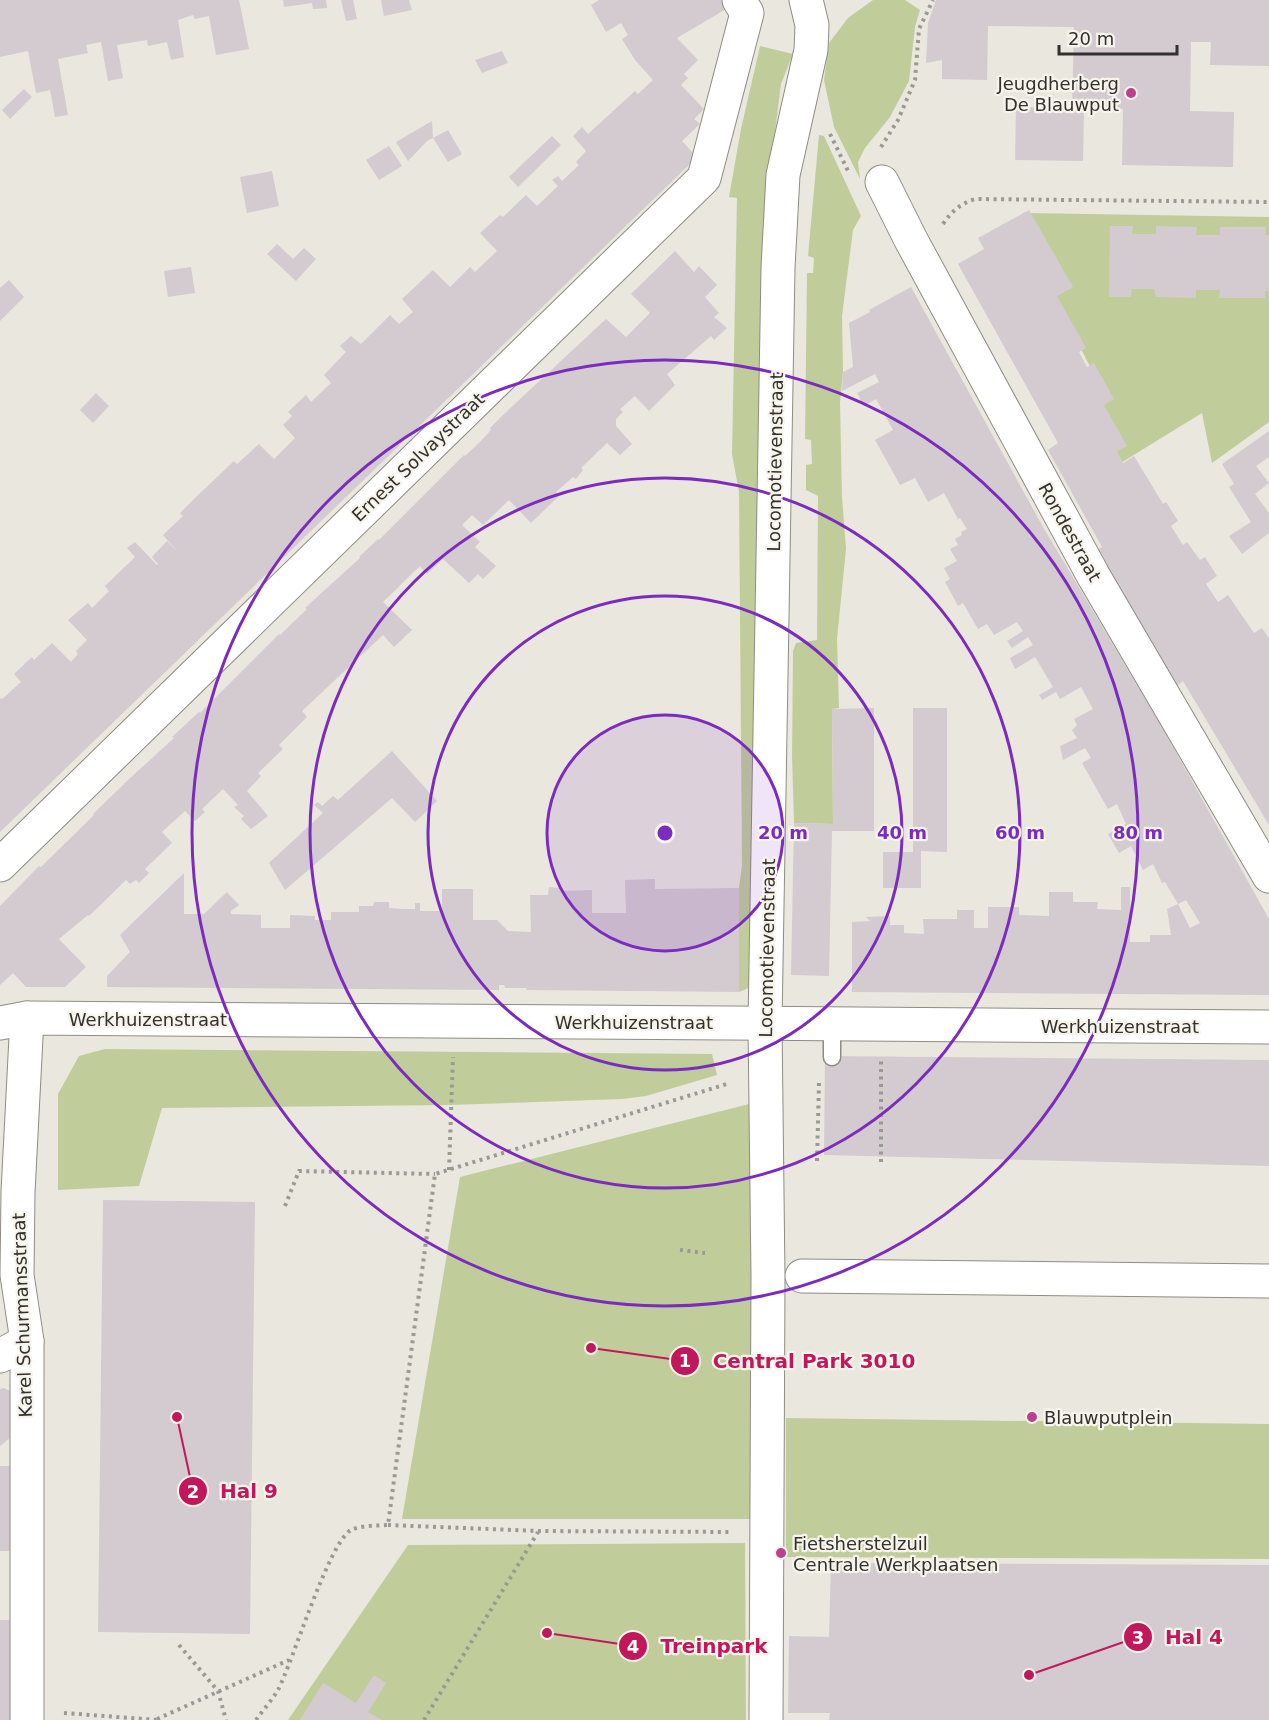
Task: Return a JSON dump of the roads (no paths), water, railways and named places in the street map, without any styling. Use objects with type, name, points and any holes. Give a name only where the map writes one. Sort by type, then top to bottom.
[{"type":"street","name":"Ernest Solvaystraat","points":[[0,865],[704,178],[747,13],[740,0]]},
{"type":"street","name":"Locomotievenstraat","points":[[766,1720],[768,1265],[765,1023],[778,268],[783,175],[811,50],[812,25],[806,0]]},
{"type":"street","name":"Rondestraat","points":[[882,182],[911,240],[1093,575],[1269,876]]},
{"type":"street","name":"Werkhuizenstraat","points":[[14,1021],[1269,1027]]},
{"type":"street","name":"Karel Schurmansstraat","points":[[14,1021],[18,1192],[14,1349],[27,1715]]},
{"type":"street","points":[[0,1240],[17,1275]]},
{"type":"street","points":[[802,1276],[1269,1281]]},
{"type":"lane","points":[[826,1024],[832,1057]]},
{"type":"place","name":"Jeugdherberg De Blauwput","points":[[1131,93]]},
{"type":"place","name":"Central Park 3010","points":[[591,1348]]},
{"type":"place","name":"Hal 9","points":[[177,1417]]},
{"type":"place","name":"Blauwputplein","points":[[1032,1417]]},
{"type":"place","name":"Fietsherstelzuil Centrale Werkplaatsen","points":[[781,1553]]},
{"type":"place","name":"Treinpark","points":[[547,1633]]},
{"type":"place","name":"Hal 4","points":[[1029,1675]]}]
